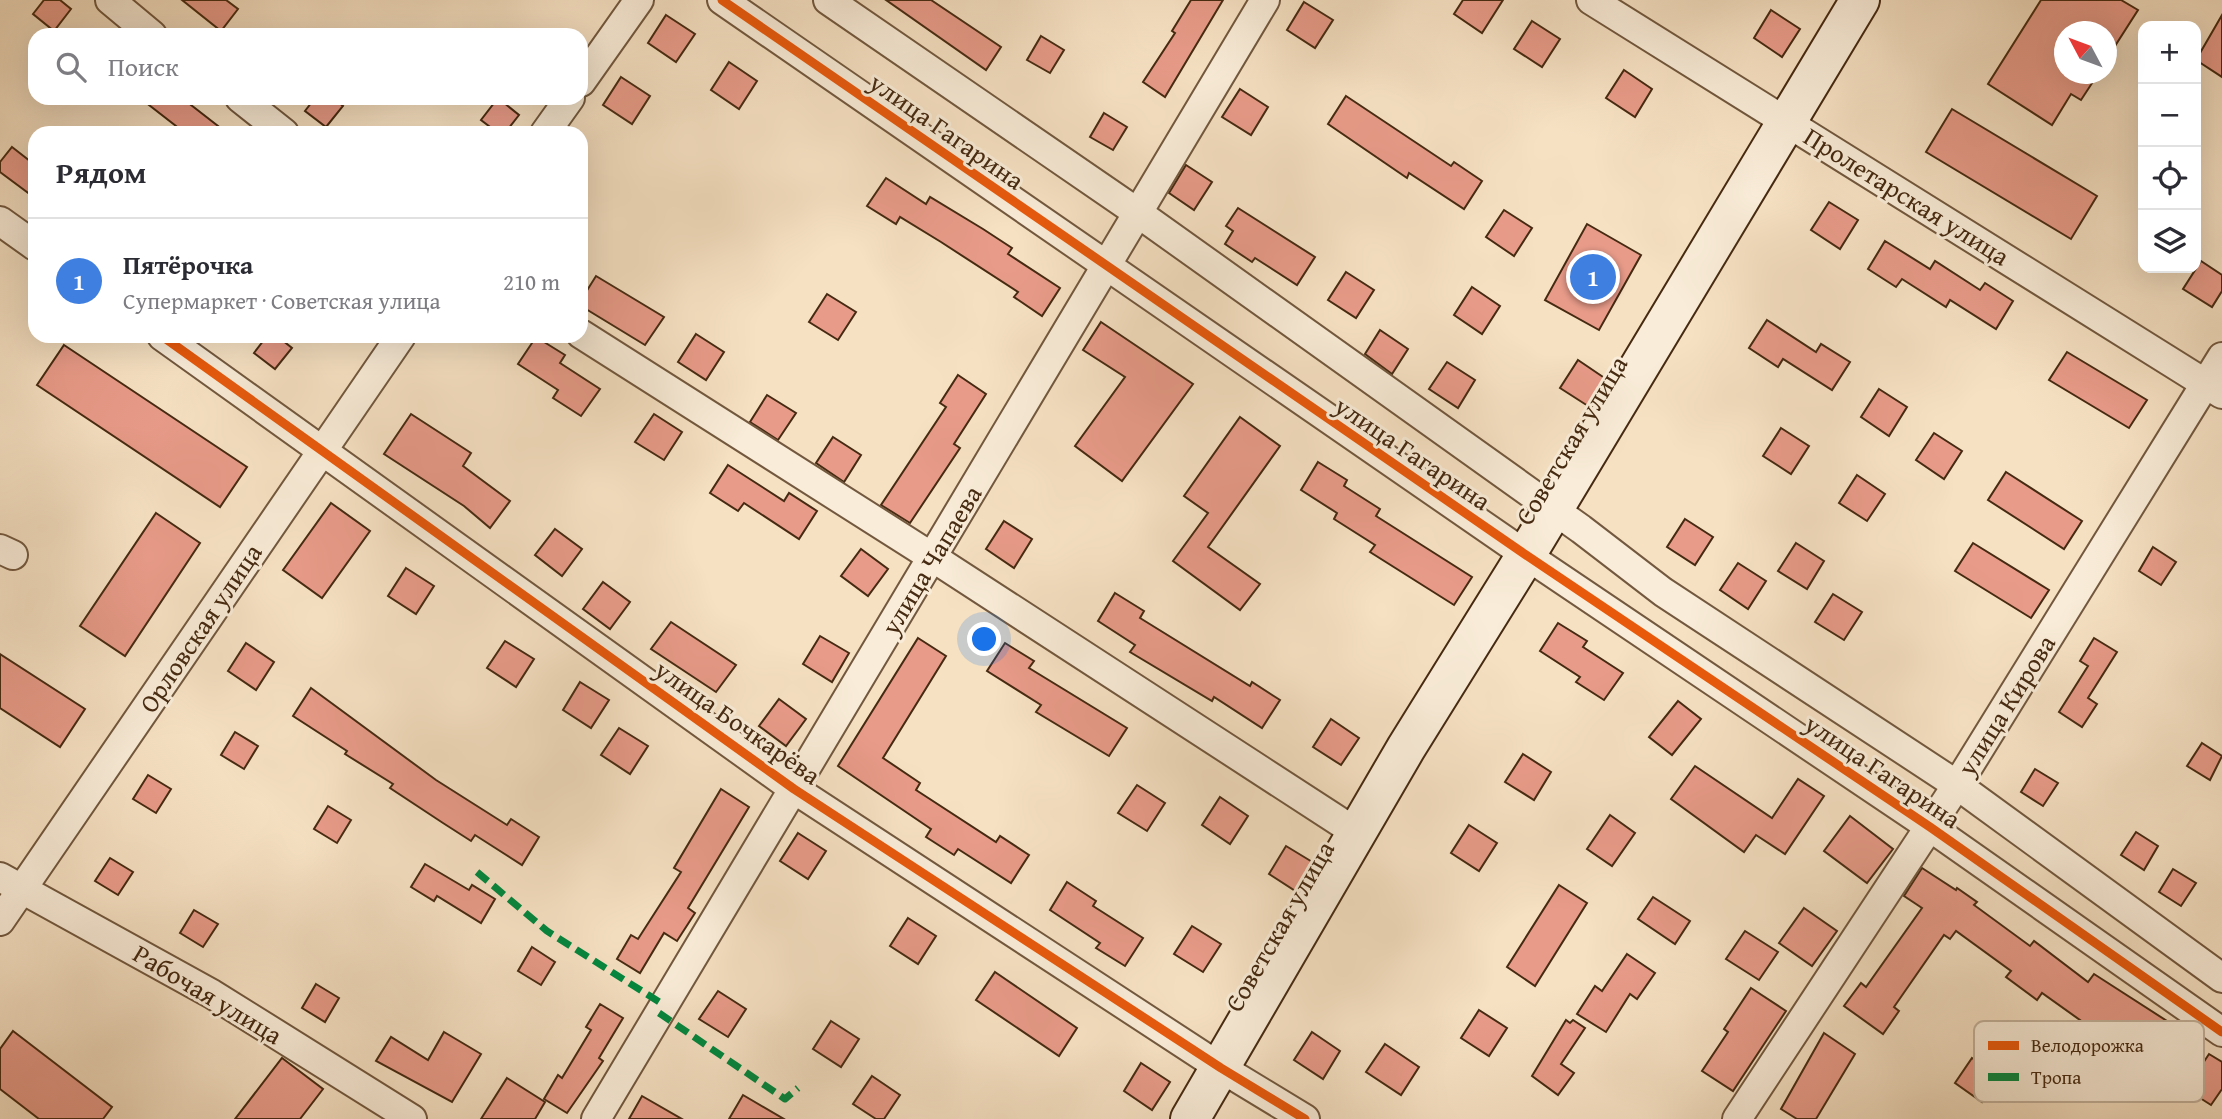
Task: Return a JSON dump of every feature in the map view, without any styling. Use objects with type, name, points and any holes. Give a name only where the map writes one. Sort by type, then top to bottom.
[{"type":"street","points":[[110,0],[144,28]]},
{"type":"street","points":[[588,72],[639,0]]},
{"type":"street","name":"улица Гагарина","points":[[722,0],[1525,555],[1930,827],[2222,1032]]},
{"type":"street","name":"улица Гагарина","points":[[828,0],[1138,213],[1553,509],[1674,600],[1957,785],[2222,978]]},
{"type":"street","name":"улица Чапаева","points":[[596,1119],[1265,0]]},
{"type":"street","name":"Пролетарская улица","points":[[1591,0],[2214,388]]},
{"type":"street","name":"Советская улица","points":[[1190,1119],[1357,833],[1860,0]]},
{"type":"street","points":[[249,105],[275,126]]},
{"type":"street","points":[[550,126],[565,105]]},
{"type":"street","points":[[0,221],[28,241]]},
{"type":"street","points":[[588,339],[724,428],[932,557],[1357,833]]},
{"type":"street","name":"улица Бочкарёва","points":[[172,343],[794,789],[1221,1068],[1306,1119]]},
{"type":"street","name":"Орловская улица","points":[[0,921],[10,883],[396,343]]},
{"type":"street","name":"улица Кирова","points":[[1737,1119],[2214,388],[2222,357]]},
{"type":"street","name":"Рабочая улица","points":[[10,883],[212,994],[412,1119]]},
{"type":"building","points":[[44,0],[60,0],[71,9],[56,28],[50,28],[33,14]]},
{"type":"building","points":[[182,0],[226,0],[238,9],[223,28],[217,28]]},
{"type":"building","points":[[886,0],[931,0],[1001,47],[986,70]]},
{"type":"building","points":[[1191,0],[1223,0],[1165,97],[1143,82],[1175,33],[1172,31]]},
{"type":"building","points":[[1463,0],[1503,0],[1482,33],[1454,14]]},
{"type":"building","points":[[2041,0],[2121,0],[2138,10],[2117,43],[2117,21],[2054,21],[2054,84],[2091,84],[2081,100],[2071,94],[2052,125],[1988,84]]},
{"type":"building","points":[[1304,2],[1333,20],[1315,48],[1287,30]]},
{"type":"building","points":[[1771,10],[1800,29],[1782,57],[1754,38]]},
{"type":"building","points":[[666,15],[695,34],[676,62],[648,43]]},
{"type":"building","points":[[2222,15],[2222,77],[2201,63],[2201,51]]},
{"type":"building","points":[[1532,21],[1560,39],[1542,67],[1514,49]]},
{"type":"building","points":[[1041,36],[1064,50],[1050,73],[1027,60]]},
{"type":"building","points":[[729,62],[757,81],[739,109],[711,90]]},
{"type":"building","points":[[1624,70],[1652,89],[1635,117],[1606,98]]},
{"type":"building","points":[[621,77],[650,96],[632,124],[603,105]]},
{"type":"building","points":[[1240,89],[1268,107],[1251,135],[1222,117]]},
{"type":"building","points":[[1346,96],[1451,166],[1454,162],[1482,181],[1464,209],[1409,173],[1407,178],[1328,124]]},
{"type":"building","points":[[149,105],[191,105],[218,126],[176,126]]},
{"type":"building","points":[[310,105],[343,106],[327,126],[305,111]]},
{"type":"building","points":[[493,105],[507,105],[519,115],[510,126],[489,126],[481,120]]},
{"type":"building","points":[[1952,109],[2097,196],[2071,239],[1926,152]]},
{"type":"building","points":[[1104,113],[1127,127],[1113,150],[1090,137]]},
{"type":"building","points":[[12,147],[28,160],[28,193],[0,172],[0,162]]},
{"type":"building","points":[[1186,165],[1212,182],[1194,210],[1169,193]]},
{"type":"building","points":[[886,178],[926,204],[930,197],[983,229],[1012,248],[1008,254],[1060,288],[1042,316],[1014,297],[1018,292],[941,242],[900,217],[896,224],[867,206]]},
{"type":"building","points":[[1829,202],[1858,220],[1840,249],[1811,230]]},
{"type":"building","points":[[1238,208],[1315,257],[1297,285],[1255,258],[1252,262],[1225,244],[1233,231],[1226,226]]},
{"type":"building","points":[[1504,210],[1532,228],[1514,256],[1486,237]]},
{"type":"building","points":[[1587,224],[1641,255],[1599,330],[1545,300]]},
{"type":"building","points":[[1885,241],[1930,269],[1935,261],[1980,290],[1985,283],[2013,301],[1996,329],[1950,300],[1946,307],[1902,279],[1896,287],[1868,269]]},
{"type":"building","points":[[2201,261],[2222,275],[2222,291],[2212,307],[2183,289],[2193,273],[2201,273]]},
{"type":"building","points":[[1346,272],[1374,290],[1356,318],[1328,300]]},
{"type":"building","points":[[596,276],[664,317],[645,345],[588,310],[588,289]]},
{"type":"building","points":[[1472,287],[1500,306],[1482,334],[1454,315]]},
{"type":"building","points":[[827,294],[856,312],[838,340],[809,322]]},
{"type":"building","points":[[1767,320],[1816,352],[1821,344],[1850,362],[1832,390],[1783,359],[1778,367],[1749,348]]},
{"type":"building","points":[[1101,322],[1193,384],[1122,481],[1075,446],[1125,377],[1083,350]]},
{"type":"building","points":[[1380,330],[1408,349],[1392,374],[1365,354]]},
{"type":"building","points":[[696,334],[724,352],[706,380],[678,362]]},
{"type":"building","points":[[262,343],[286,343],[292,348],[275,369],[254,353]]},
{"type":"building","points":[[532,343],[546,343],[565,355],[560,363],[600,389],[581,416],[553,398],[558,390],[518,364]]},
{"type":"building","points":[[64,345],[247,467],[220,507],[37,385]]},
{"type":"building","points":[[2067,352],[2147,400],[2129,428],[2049,380]]},
{"type":"building","points":[[1578,360],[1606,379],[1588,406],[1560,388]]},
{"type":"building","points":[[1447,362],[1475,380],[1458,408],[1429,389]]},
{"type":"building","points":[[958,375],[986,394],[954,444],[960,448],[910,523],[881,505],[946,407],[940,403]]},
{"type":"building","points":[[1879,389],[1907,407],[1889,436],[1861,417]]},
{"type":"building","points":[[767,395],[796,413],[778,440],[750,422]]},
{"type":"building","points":[[411,414],[471,453],[463,466],[510,501],[490,528],[464,506],[384,454]]},
{"type":"building","points":[[654,414],[682,432],[664,460],[635,442]]},
{"type":"building","points":[[1240,417],[1280,446],[1208,547],[1260,584],[1240,610],[1173,561],[1208,513],[1184,496]]},
{"type":"building","points":[[1781,428],[1809,446],[1791,474],[1763,456]]},
{"type":"building","points":[[1934,433],[1962,451],[1944,479],[1916,460]]},
{"type":"building","points":[[833,437],[861,455],[844,482],[816,463]]},
{"type":"building","points":[[1318,462],[1347,480],[1344,486],[1380,509],[1376,516],[1472,577],[1454,605],[1370,552],[1375,545],[1334,519],[1337,513],[1301,490]]},
{"type":"building","points":[[728,465],[784,501],[789,493],[817,511],[799,539],[744,503],[738,511],[710,493]]},
{"type":"building","points":[[2006,472],[2082,521],[2064,549],[1988,500]]},
{"type":"building","points":[[1857,475],[1885,494],[1867,521],[1839,503]]},
{"type":"building","points":[[331,503],[370,531],[322,598],[283,570]]},
{"type":"building","points":[[156,513],[200,543],[125,656],[80,626]]},
{"type":"building","points":[[1685,519],[1713,537],[1695,565],[1667,547]]},
{"type":"building","points":[[1004,521],[1032,539],[1014,568],[986,549]]},
{"type":"building","points":[[555,529],[582,549],[562,576],[535,555]]},
{"type":"building","points":[[1796,543],[1824,561],[1807,589],[1778,571]]},
{"type":"building","points":[[1973,543],[2049,590],[2031,618],[1955,571]]},
{"type":"building","points":[[2153,547],[2176,562],[2161,585],[2139,571]]},
{"type":"building","points":[[861,549],[888,569],[868,596],[841,576]]},
{"type":"building","points":[[1738,563],[1766,581],[1748,609],[1720,590]]},
{"type":"building","points":[[406,568],[434,586],[416,614],[388,596]]},
{"type":"building","points":[[603,582],[630,602],[610,629],[583,609]]},
{"type":"building","points":[[1115,593],[1144,611],[1140,618],[1250,686],[1252,682],[1280,700],[1262,728],[1214,697],[1212,701],[1130,652],[1135,645],[1098,621]]},
{"type":"building","points":[[1833,594],[1862,612],[1844,640],[1815,622]]},
{"type":"building","points":[[671,622],[736,665],[716,692],[651,649]]},
{"type":"building","points":[[1558,623],[1587,641],[1583,647],[1623,673],[1604,700],[1576,682],[1580,677],[1540,651]]},
{"type":"building","points":[[820,636],[849,653],[832,682],[803,664]]},
{"type":"building","points":[[918,638],[946,656],[883,758],[920,783],[916,790],[996,842],[1000,836],[1029,855],[1011,883],[958,849],[954,855],[926,837],[931,829],[838,766]]},
{"type":"building","points":[[2094,638],[2117,652],[2088,698],[2097,704],[2082,727],[2059,712],[2088,666],[2080,661]]},
{"type":"building","points":[[505,641],[534,659],[516,687],[487,668]]},
{"type":"building","points":[[246,643],[274,662],[256,690],[228,671]]},
{"type":"building","points":[[1005,643],[1034,661],[1029,668],[1127,728],[1109,756],[1036,712],[1041,705],[987,671]]},
{"type":"building","points":[[0,654],[85,709],[60,747],[0,708]]},
{"type":"building","points":[[580,682],[609,700],[591,728],[563,710]]},
{"type":"building","points":[[311,688],[436,780],[507,825],[511,819],[539,837],[522,865],[475,835],[471,841],[443,823],[390,788],[393,784],[345,754],[347,751],[293,716]]},
{"type":"building","points":[[779,699],[806,719],[786,746],[759,726]]},
{"type":"building","points":[[1678,701],[1701,719],[1672,755],[1649,737]]},
{"type":"building","points":[[1331,719],[1359,738],[1341,765],[1313,747]]},
{"type":"building","points":[[619,728],[648,746],[630,774],[601,755]]},
{"type":"building","points":[[235,732],[258,746],[244,769],[221,755]]},
{"type":"building","points":[[2202,743],[2222,756],[2210,780],[2187,766]]},
{"type":"building","points":[[1523,754],[1551,772],[1534,800],[1505,782]]},
{"type":"building","points":[[1695,766],[1772,818],[1798,779],[1824,796],[1785,854],[1756,835],[1744,852],[1671,799]]},
{"type":"building","points":[[2035,769],[2058,783],[2043,806],[2021,792]]},
{"type":"building","points":[[148,775],[171,789],[156,813],[133,799]]},
{"type":"building","points":[[1137,785],[1165,803],[1147,831],[1118,813]]},
{"type":"building","points":[[721,789],[749,807],[688,908],[695,913],[677,941],[664,933],[640,973],[617,959],[631,935],[638,939],[681,872],[674,868]]},
{"type":"building","points":[[1220,797],[1248,816],[1230,844],[1202,825]]},
{"type":"building","points":[[328,806],[351,820],[337,843],[314,829]]},
{"type":"building","points":[[1610,815],[1635,833],[1612,866],[1587,849]]},
{"type":"building","points":[[1850,816],[1893,849],[1867,883],[1824,851]]},
{"type":"building","points":[[1469,825],[1497,843],[1479,871],[1451,853]]},
{"type":"building","points":[[2136,832],[2158,846],[2144,870],[2121,855]]},
{"type":"building","points":[[798,833],[826,851],[808,879],[780,861]]},
{"type":"building","points":[[1286,846],[1314,863],[1297,892],[1269,874]]},
{"type":"building","points":[[110,858],[133,872],[118,895],[95,881]]},
{"type":"building","points":[[425,864],[469,890],[472,885],[495,899],[481,923],[437,896],[434,901],[411,887]]},
{"type":"building","points":[[1922,868],[1977,902],[1974,905],[2030,946],[2034,941],[2088,982],[2094,974],[2167,1021],[2081,1021],[2042,993],[2037,1000],[2006,977],[2011,971],[1956,931],[1950,939],[1944,935],[1894,1007],[1899,1011],[1883,1034],[1844,1006],[1861,983],[1866,987],[1922,908],[1904,896]]},
{"type":"building","points":[[2173,869],[2196,883],[2181,906],[2159,892]]},
{"type":"building","points":[[1067,882],[1096,901],[1093,906],[1143,938],[1125,966],[1096,948],[1100,943],[1050,910]]},
{"type":"building","points":[[1559,885],[1587,903],[1535,986],[1507,967]]},
{"type":"building","points":[[1653,897],[1690,921],[1675,944],[1638,919]]},
{"type":"building","points":[[1804,908],[1837,931],[1812,966],[1779,943]]},
{"type":"building","points":[[194,910],[218,924],[203,947],[180,933]]},
{"type":"building","points":[[908,918],[936,936],[918,964],[890,946]]},
{"type":"building","points":[[1192,926],[1221,944],[1203,972],[1174,954]]},
{"type":"building","points":[[1745,931],[1778,952],[1759,980],[1726,959]]},
{"type":"building","points":[[532,947],[555,962],[541,985],[518,971]]},
{"type":"building","points":[[1627,954],[1655,973],[1637,999],[1630,994],[1606,1032],[1577,1014],[1595,986],[1602,991]]},
{"type":"building","points":[[995,972],[1077,1028],[1059,1056],[976,1000]]},
{"type":"building","points":[[316,984],[339,998],[325,1022],[302,1008]]},
{"type":"building","points":[[1751,988],[1786,1011],[1733,1091],[1702,1071],[1728,1032],[1724,1029]]},
{"type":"building","points":[[718,991],[746,1009],[728,1037],[699,1019]]},
{"type":"building","points":[[600,1004],[623,1018],[599,1058],[603,1061],[567,1113],[544,1099],[558,1075],[562,1078],[591,1030],[586,1027]]},
{"type":"building","points":[[1479,1010],[1507,1028],[1489,1056],[1461,1038]]},
{"type":"building","points":[[1566,1020],[1570,1023],[1573,1020],[1585,1028],[1561,1064],[1574,1073],[1558,1095],[1532,1076]]},
{"type":"building","points":[[831,1021],[859,1039],[841,1067],[813,1049]]},
{"type":"building","points":[[13,1031],[112,1107],[103,1119],[39,1119],[0,1089],[0,1049]]},
{"type":"building","points":[[444,1032],[481,1054],[452,1102],[376,1061],[391,1037],[428,1060]]},
{"type":"building","points":[[1312,1032],[1340,1051],[1323,1079],[1294,1060]]},
{"type":"building","points":[[1824,1033],[1855,1054],[1816,1119],[1797,1119],[1781,1109]]},
{"type":"building","points":[[1385,1044],[1419,1067],[1401,1095],[1366,1072]]},
{"type":"building","points":[[2209,1054],[2222,1062],[2222,1089],[2211,1105],[2204,1101],[2204,1062]]},
{"type":"building","points":[[282,1058],[323,1089],[300,1119],[235,1119]]},
{"type":"building","points":[[1972,1058],[1974,1059],[1974,1096],[1955,1083]]},
{"type":"building","points":[[1141,1063],[1170,1082],[1152,1110],[1124,1091]]},
{"type":"building","points":[[872,1076],[900,1095],[884,1119],[876,1119],[853,1104]]},
{"type":"building","points":[[507,1078],[545,1102],[535,1119],[481,1119]]},
{"type":"building","points":[[743,1095],[784,1119],[729,1119]]},
{"type":"building","points":[[642,1096],[682,1119],[629,1119]]},
{"type":"marked path","points":[[477,872],[547,931],[664,1005]]},
{"type":"marked path","points":[[659,1013],[785,1099],[798,1088]]},
{"type":"cycle path","points":[[722,0],[1526,555],[1930,827],[2222,1032]]},
{"type":"cycle path","points":[[172,343],[794,789],[1221,1068],[1305,1119]]},
{"type":"place","name":"Пятёрочка","points":[[1593,277]]}]
